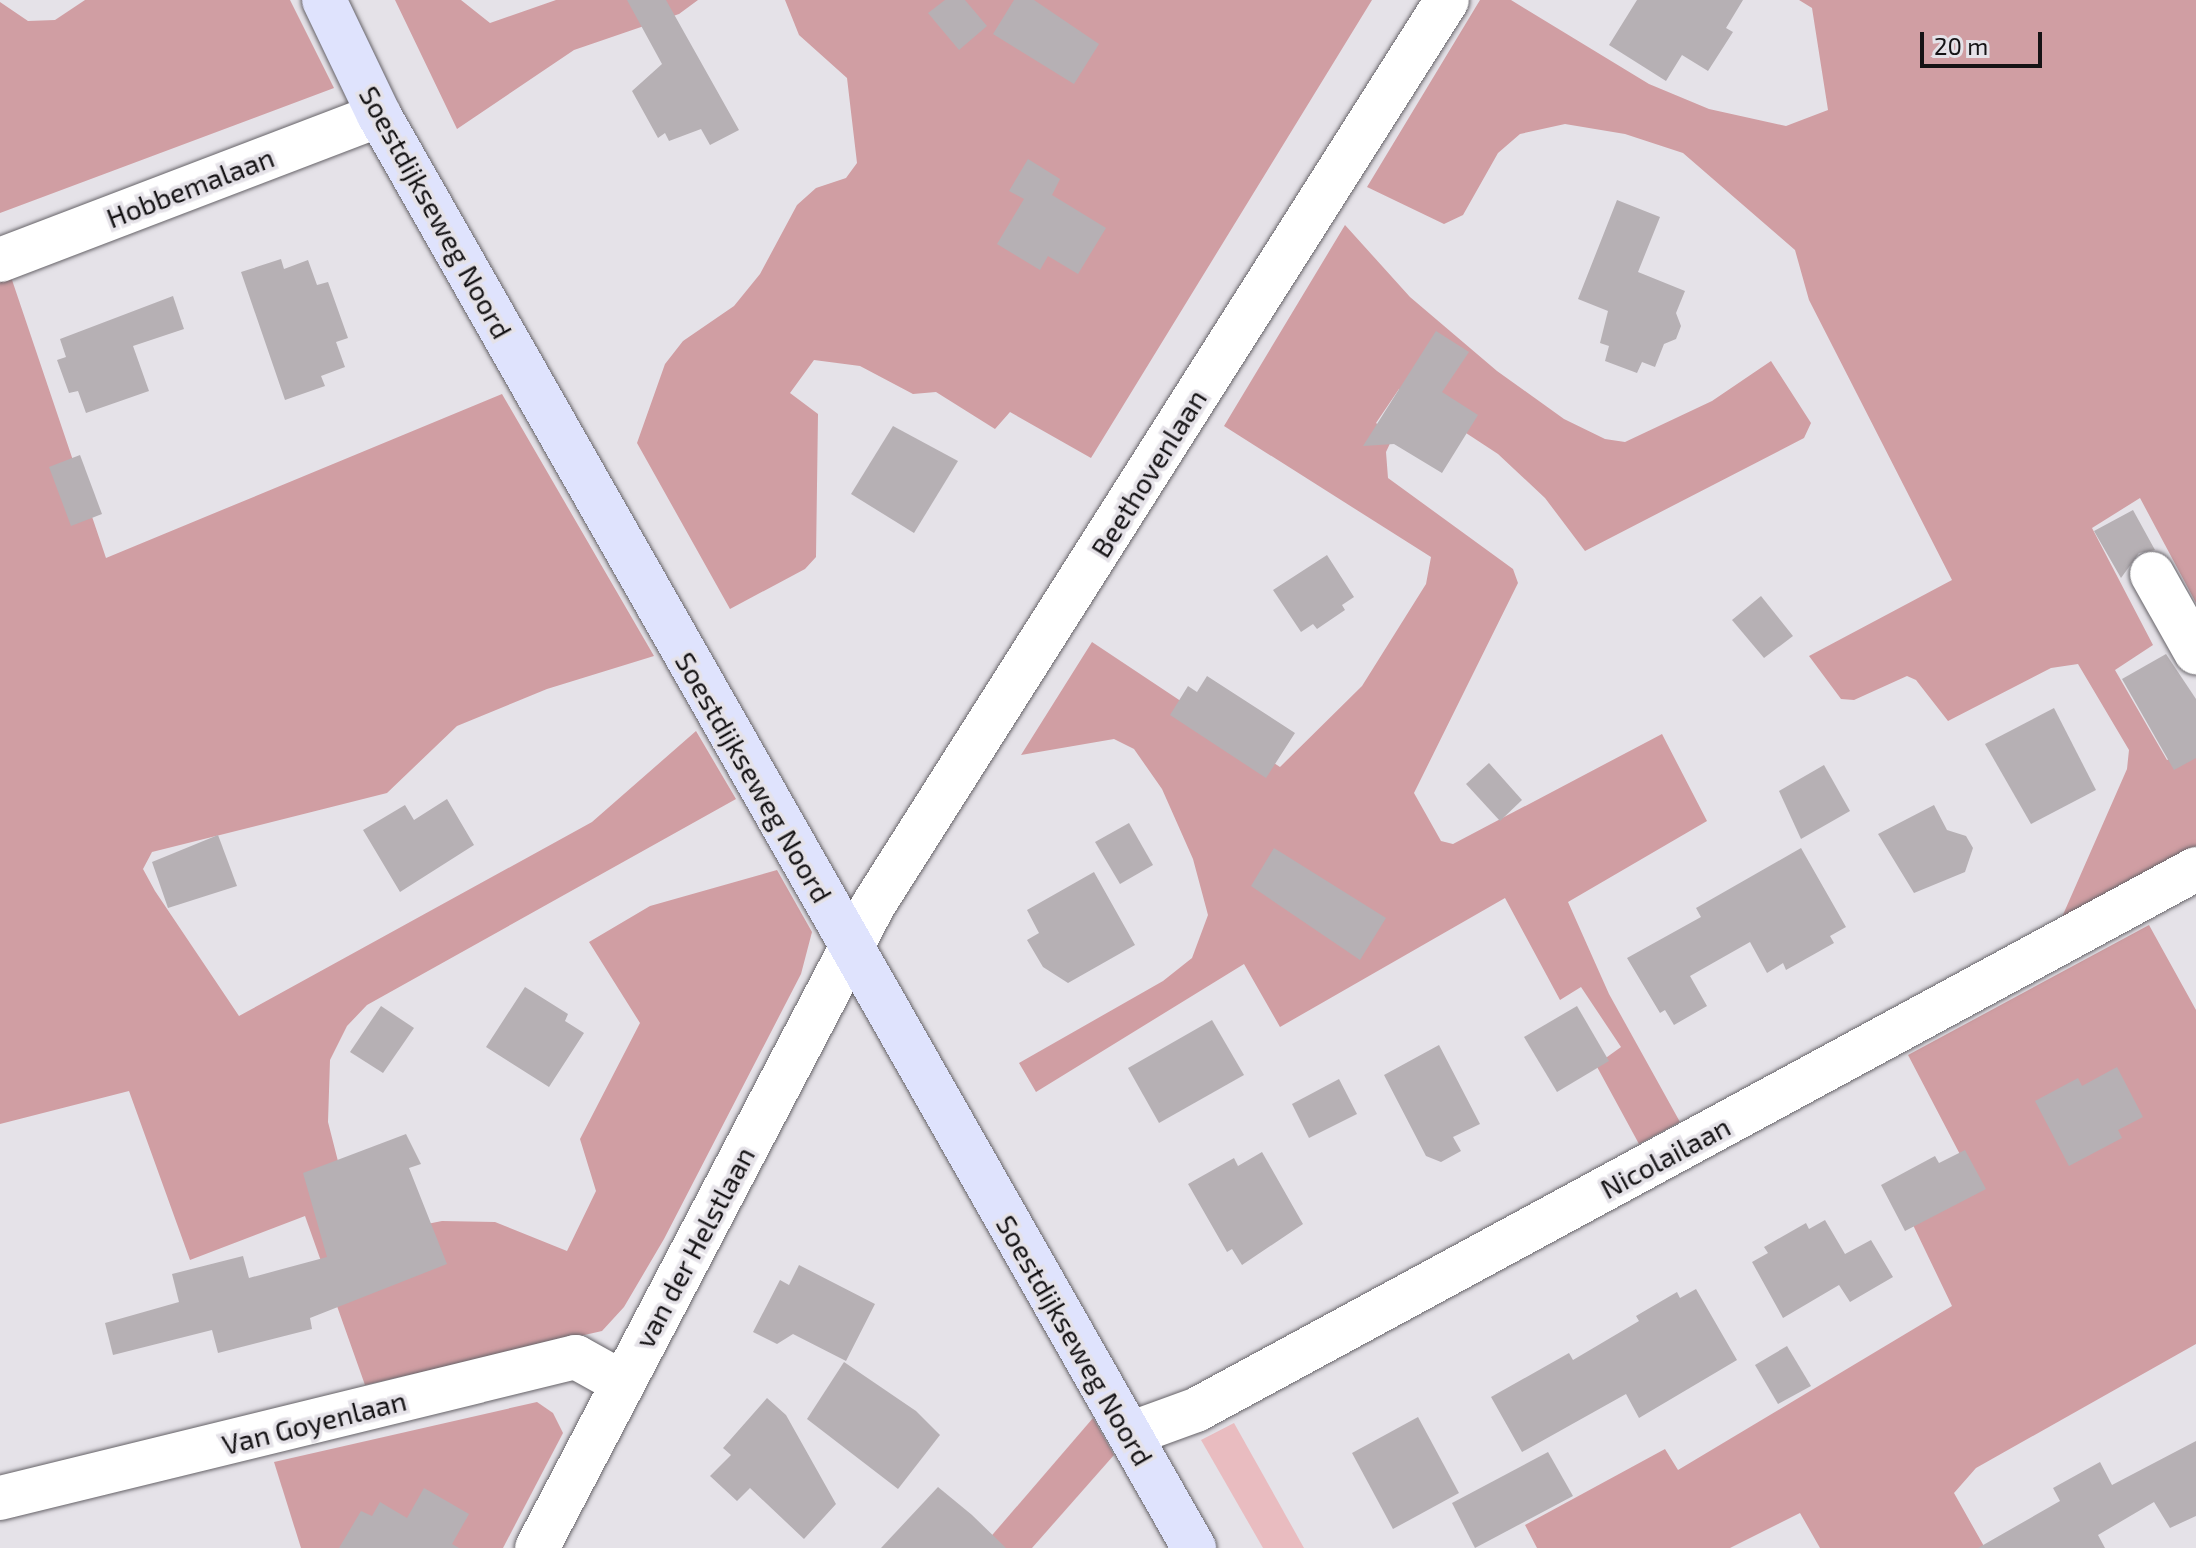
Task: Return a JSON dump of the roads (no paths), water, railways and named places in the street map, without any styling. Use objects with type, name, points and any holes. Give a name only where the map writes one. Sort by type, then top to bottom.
[{"type":"main road","name":"Soestdijkseweg Noord","points":[[324,0],[379,115],[1194,1548]]},
{"type":"street","name":"Beethovenlaan","points":[[851,947],[1447,0]]},
{"type":"street","name":"Hobbemalaan","points":[[0,260],[379,115]]},
{"type":"street","points":[[2152,574],[2196,652]]},
{"type":"street","name":"Nicolailaan","points":[[1130,1434],[1196,1410],[2196,869]]},
{"type":"street","name":"van der Helstlaan","points":[[537,1548],[851,947]]},
{"type":"street","name":"Van Goyenlaan","points":[[0,1498],[576,1357],[623,1383]]}]
